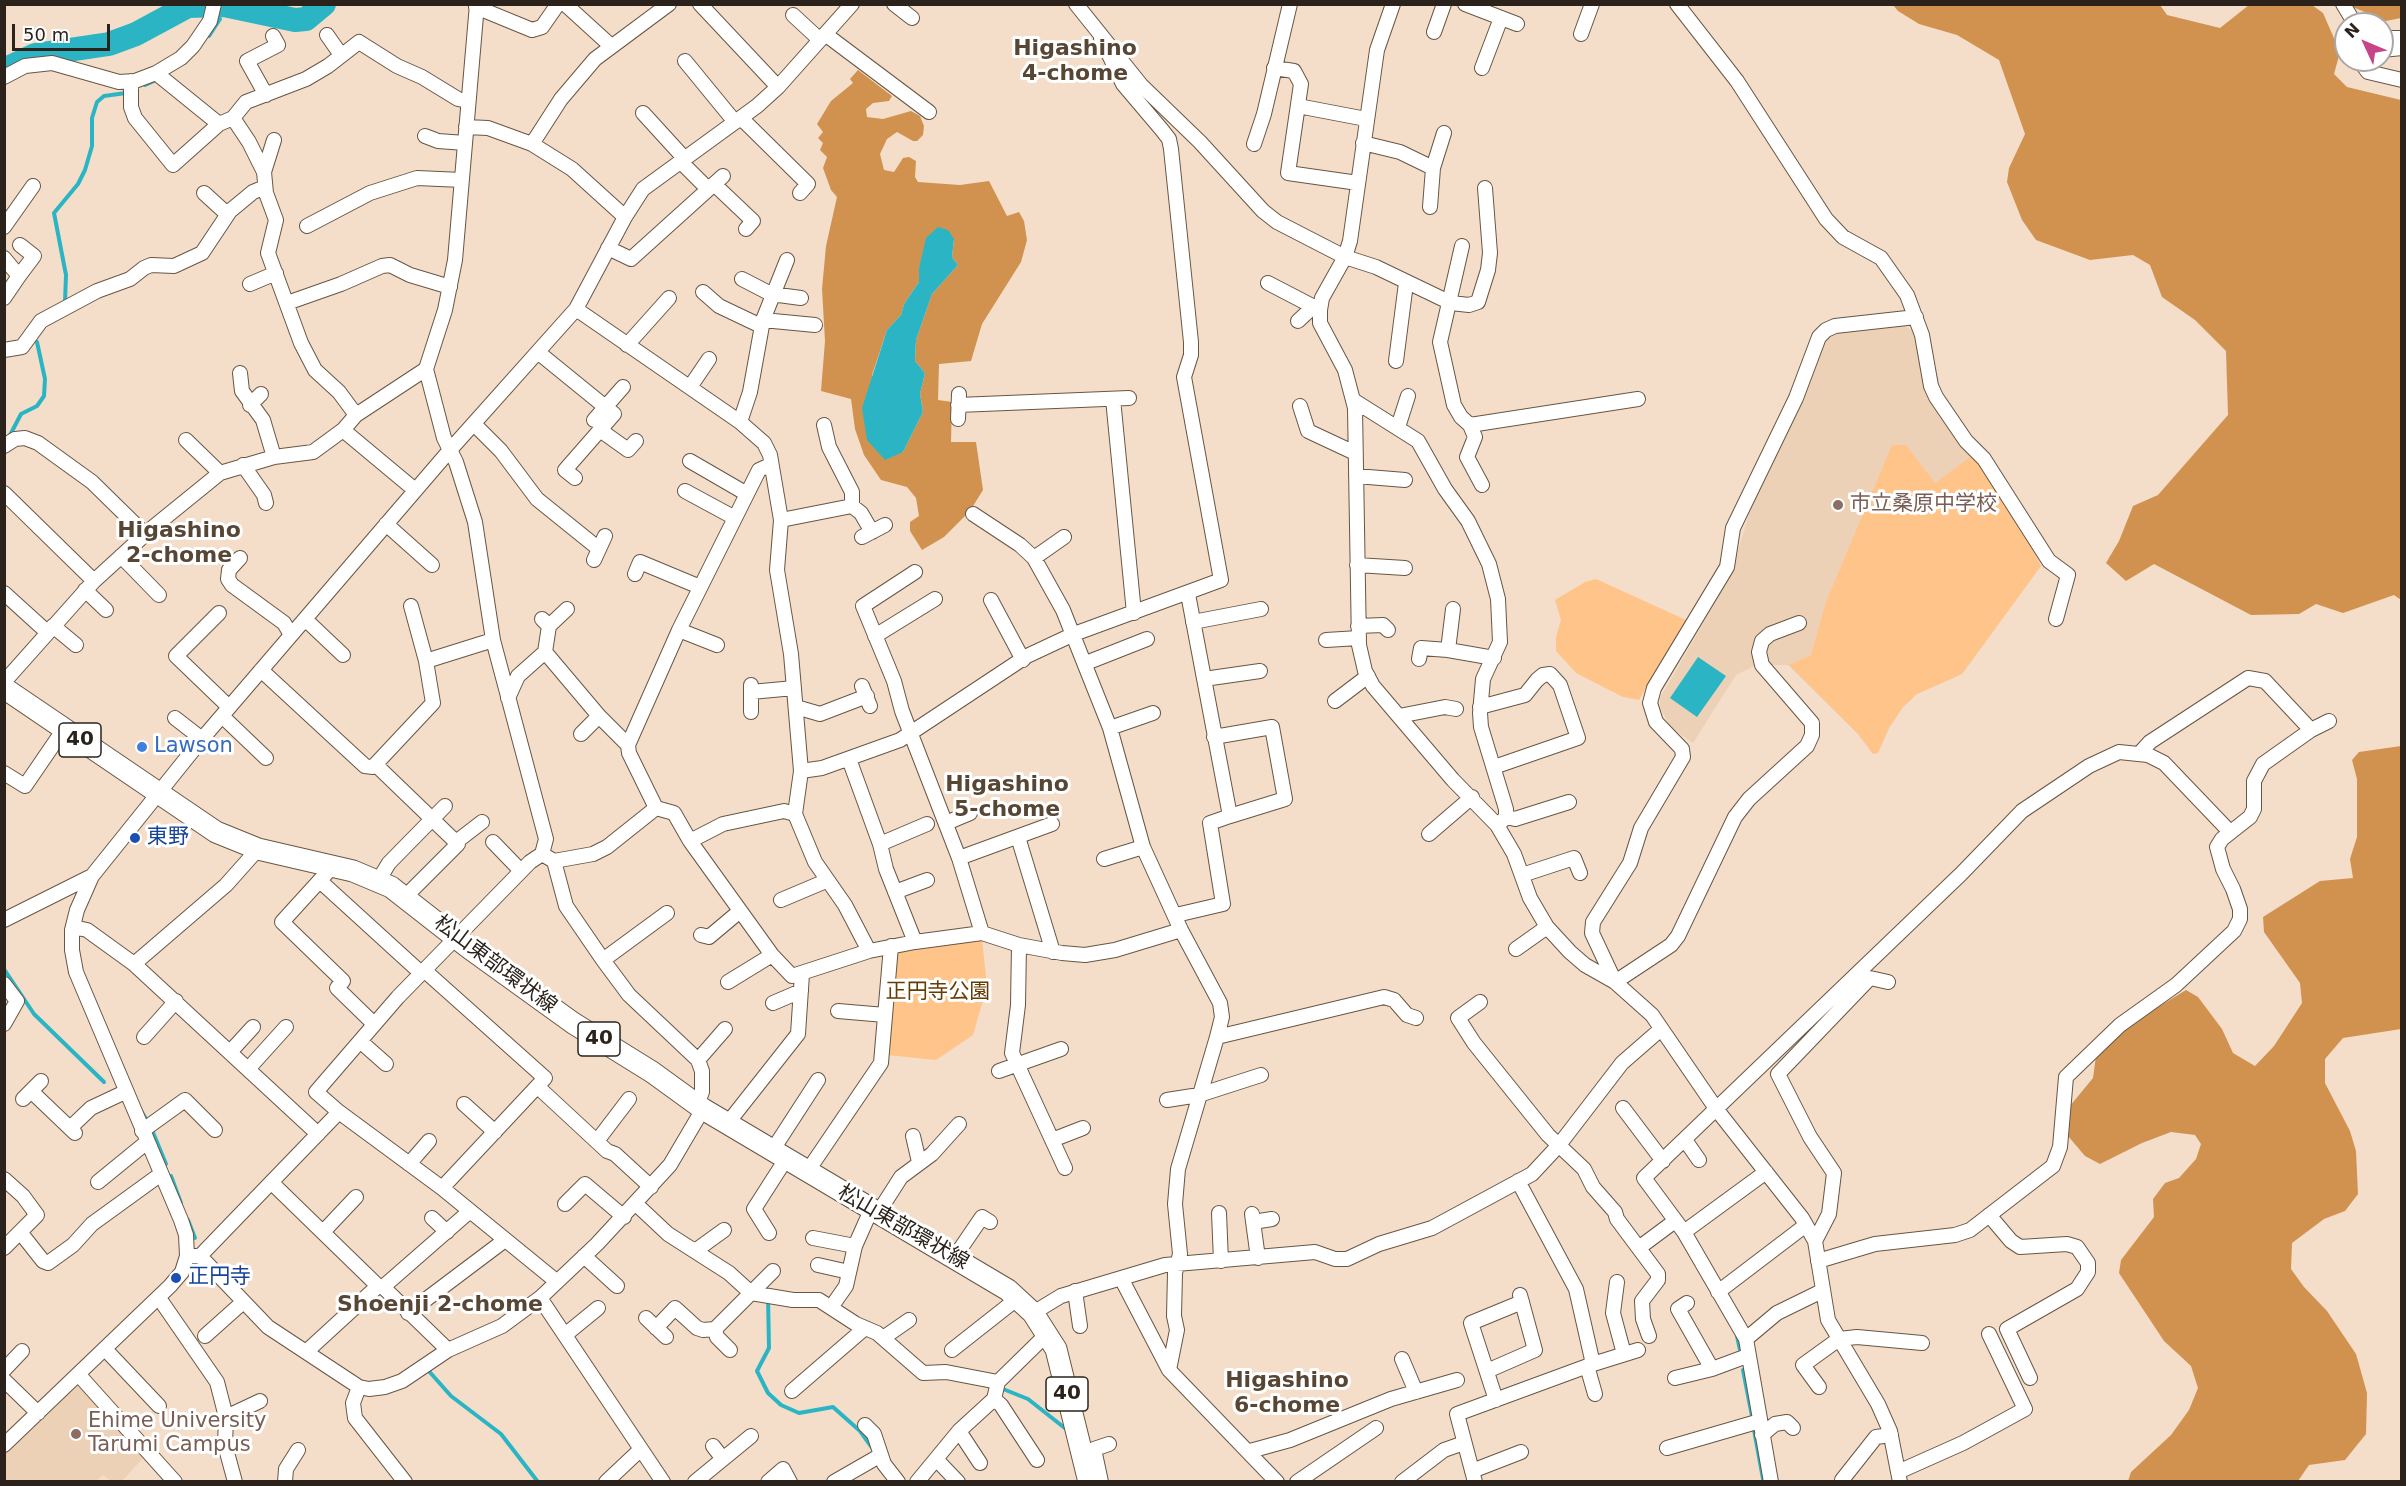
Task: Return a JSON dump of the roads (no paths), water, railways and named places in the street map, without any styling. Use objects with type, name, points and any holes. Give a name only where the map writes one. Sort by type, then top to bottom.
[{"type":"main road","name":"松山東部環状線","points":[[4,688],[216,832],[327,873],[378,881],[406,896],[455,937],[573,1023],[652,1072],[700,1107],[954,1257],[1026,1305],[1048,1333],[1056,1349],[1089,1482]]},
{"type":"street","points":[[558,4],[542,27],[532,30],[476,6],[462,180],[450,286],[426,369],[444,438],[450,450],[456,462],[475,522],[493,640],[546,839],[548,858],[566,906],[603,960],[629,995],[698,1060],[702,1071],[700,1107],[670,1165],[624,1217],[540,1298],[502,1326],[448,1350],[402,1381],[385,1387],[369,1389],[359,1387],[268,1327],[193,1256],[181,1220],[76,972],[72,950],[73,927],[92,876],[156,793],[415,490],[450,450],[475,425],[576,309],[625,217],[643,189],[738,120],[778,87],[852,4]]},
{"type":"street","points":[[565,4],[610,45]]},
{"type":"street","points":[[700,4],[778,87]]},
{"type":"street","points":[[894,4],[912,18]]},
{"type":"street","points":[[1076,4],[1141,85],[1200,142],[1263,211],[1277,222],[1345,257],[1376,267],[1406,284],[1450,303],[1469,305],[1478,302],[1482,297],[1490,253],[1485,188]]},
{"type":"street","points":[[1252,136],[1274,68],[1290,4]]},
{"type":"street","points":[[1434,32],[1444,4]]},
{"type":"street","points":[[1465,4],[1517,24]]},
{"type":"street","points":[[1581,34],[1592,4]]},
{"type":"street","points":[[1677,4],[1737,81],[1826,219],[1843,237],[1872,252],[1887,264],[1907,295],[1916,316],[1931,386],[1936,397],[1966,441],[1984,459],[2049,561],[2067,575],[2056,619]]},
{"type":"street","points":[[532,144],[561,99],[595,59],[610,45],[632,33],[668,5]]},
{"type":"street","points":[[1298,321],[1317,308],[1345,257],[1350,241],[1377,50],[1392,5]]},
{"type":"street","points":[[4,77],[26,66],[52,63],[118,82],[131,81],[156,73],[181,58],[193,46],[206,28],[214,8]]},
{"type":"street","points":[[793,15],[929,112]]},
{"type":"street","points":[[1482,68],[1501,18]]},
{"type":"street","points":[[1268,29],[1282,33]]},
{"type":"street","points":[[327,35],[341,55]]},
{"type":"street","points":[[266,95],[247,61],[278,45],[273,36]]},
{"type":"street","points":[[801,771],[822,768],[887,746],[912,733],[962,696],[1023,660],[1074,634],[1221,580],[1184,377],[1191,355],[1191,342],[1171,149],[1162,130],[1123,84],[1101,38]]},
{"type":"street","points":[[131,81],[131,106],[135,118],[173,165],[219,124],[233,118],[246,102],[306,79],[359,42],[397,66],[422,77],[458,99],[468,101]]},
{"type":"street","points":[[685,61],[780,165],[808,184],[800,193]]},
{"type":"street","points":[[1274,68],[1294,71],[1301,84],[1288,173],[1358,183]]},
{"type":"street","points":[[2368,72],[2402,80]]},
{"type":"street","points":[[156,73],[219,124]]},
{"type":"street","points":[[1298,106],[1366,119]]},
{"type":"street","points":[[643,113],[683,160],[715,183],[753,221],[746,229]]},
{"type":"street","points":[[233,118],[249,142],[264,172]]},
{"type":"street","points":[[466,127],[488,128],[532,144],[572,169],[625,217]]},
{"type":"street","points":[[1430,207],[1433,168],[1444,133]]},
{"type":"street","points":[[425,136],[438,141],[465,143]]},
{"type":"street","points":[[274,140],[264,172],[265,187],[276,220],[268,253],[308,359],[339,392],[356,415]]},
{"type":"street","points":[[1363,143],[1400,152],[1433,168]]},
{"type":"street","points":[[307,226],[370,193],[417,178],[462,180]]},
{"type":"street","points":[[608,248],[631,259],[715,183]]},
{"type":"street","points":[[4,227],[33,186]]},
{"type":"street","points":[[4,350],[22,347],[41,321],[97,291],[130,279],[151,265],[174,266],[202,253],[227,214],[241,201],[265,187]]},
{"type":"street","points":[[204,193],[227,214]]},
{"type":"street","points":[[4,298],[34,256],[20,245]]},
{"type":"street","points":[[1462,246],[1440,342],[1454,405],[1470,425],[1475,437],[1467,457],[1482,485]]},
{"type":"street","points":[[4,258],[19,276]]},
{"type":"street","points":[[740,422],[750,392],[762,323],[771,294],[787,260]]},
{"type":"street","points":[[286,303],[341,284],[382,266],[390,265],[410,275],[450,286]]},
{"type":"street","points":[[250,284],[276,273]]},
{"type":"street","points":[[742,279],[771,294],[801,298]]},
{"type":"street","points":[[1268,283],[1317,308]]},
{"type":"street","points":[[1396,361],[1392,342],[1406,284]]},
{"type":"street","points":[[703,292],[726,310],[762,323],[815,324]]},
{"type":"street","points":[[627,345],[669,298]]},
{"type":"street","points":[[1317,308],[1320,323],[1345,370],[1353,400],[1358,632],[1360,658],[1368,676],[1453,780],[1502,821],[1530,898],[1547,927],[1585,965],[1615,982],[1644,1007],[1717,1110],[1806,1225],[1815,1241],[1828,1320],[1878,1404],[1891,1435],[1899,1477],[2025,1410],[1989,1334]]},
{"type":"street","points":[[576,309],[740,422],[764,443],[770,454],[770,465],[781,520],[777,570],[794,688],[801,771],[795,814],[815,862],[845,905],[868,951]]},
{"type":"street","points":[[1615,982],[1592,933],[1593,922],[1630,863],[1641,828],[1683,757],[1682,749],[1656,722],[1650,703],[1654,688],[1728,567],[1733,528],[1797,398],[1819,337],[1826,330],[1835,326],[1916,316]]},
{"type":"street","points":[[539,352],[614,414],[597,425],[565,470],[575,478]]},
{"type":"street","points":[[690,387],[709,359]]},
{"type":"street","points":[[4,682],[89,585],[220,473],[274,456],[313,452],[343,430],[356,415],[426,369]]},
{"type":"street","points":[[240,373],[242,391],[263,420],[274,456]]},
{"type":"street","points":[[606,406],[623,387]]},
{"type":"street","points":[[250,405],[261,394]]},
{"type":"street","points":[[1398,427],[1408,396]]},
{"type":"street","points":[[958,406],[1129,398]]},
{"type":"street","points":[[1113,399],[1130,510],[1134,613]]},
{"type":"street","points":[[1470,425],[1638,399]]},
{"type":"street","points":[[1353,400],[1418,441],[1445,489],[1468,521],[1489,564],[1495,581],[1501,622],[1500,642],[1483,679],[1480,707],[1481,727],[1506,809],[1502,821]]},
{"type":"street","points":[[1300,406],[1308,431],[1355,453]]},
{"type":"street","points":[[475,425],[501,451],[537,499],[600,549]]},
{"type":"street","points":[[597,425],[628,450],[636,441]]},
{"type":"street","points":[[824,425],[829,447],[852,492],[852,506]]},
{"type":"street","points":[[343,430],[415,490]]},
{"type":"street","points":[[4,446],[15,439],[25,438],[38,443],[92,482],[146,534]]},
{"type":"street","points":[[186,440],[220,473]]},
{"type":"street","points":[[690,461],[747,494]]},
{"type":"street","points":[[243,465],[259,487],[266,503]]},
{"type":"street","points":[[770,465],[759,470],[679,630],[628,745],[629,753],[656,808],[674,813],[690,841],[786,972],[792,976],[868,951],[982,933],[1019,945],[1053,952],[1085,954],[1115,950],[1181,930]]},
{"type":"street","points":[[1356,476],[1405,480]]},
{"type":"street","points":[[685,491],[735,518]]},
{"type":"street","points":[[4,494],[89,585],[106,610]]},
{"type":"street","points":[[781,520],[852,506],[861,513],[867,535],[885,525]]},
{"type":"street","points":[[973,514],[1020,545],[1034,558],[1074,634],[1110,728],[1143,847],[1181,930],[1220,1003],[1222,1017],[1217,1038],[1178,1169],[1174,1204],[1180,1254],[1174,1316],[1177,1330],[1169,1370]]},
{"type":"street","points":[[386,524],[432,565]]},
{"type":"street","points":[[1034,558],[1064,537]]},
{"type":"street","points":[[121,556],[159,595]]},
{"type":"street","points":[[240,558],[229,570],[228,579],[232,585],[284,623],[291,635]]},
{"type":"street","points":[[635,574],[640,562],[700,587]]},
{"type":"street","points":[[1357,565],[1405,568]]},
{"type":"street","points":[[915,572],[863,606],[946,823],[982,933]]},
{"type":"street","points":[[4,593],[50,629],[76,645]]},
{"type":"street","points":[[1188,594],[1230,816]]},
{"type":"street","points":[[875,636],[935,599]]},
{"type":"street","points":[[991,600],[1023,660]]},
{"type":"street","points":[[261,670],[365,766],[376,765],[433,703],[426,661],[411,606]]},
{"type":"street","points":[[567,609],[545,622],[545,652],[599,716],[628,745]]},
{"type":"street","points":[[1193,622],[1261,609]]},
{"type":"street","points":[[1448,650],[1453,609]]},
{"type":"street","points":[[219,613],[176,656],[266,758]]},
{"type":"street","points":[[305,619],[343,655]]},
{"type":"street","points":[[1615,982],[1671,945],[1678,936],[1735,817],[1749,799],[1807,746],[1812,735],[1812,723],[1762,665],[1760,652],[1762,641],[1770,634],[1799,623]]},
{"type":"street","points":[[1326,640],[1383,625],[1388,630]]},
{"type":"street","points":[[679,630],[717,645]]},
{"type":"street","points":[[1086,663],[1147,639]]},
{"type":"street","points":[[426,661],[493,640]]},
{"type":"street","points":[[1419,659],[1421,648],[1494,658]]},
{"type":"street","points":[[508,698],[518,676],[545,652]]},
{"type":"street","points":[[1204,679],[1260,671]]},
{"type":"street","points":[[1480,707],[1525,695],[1537,680],[1543,675],[1550,674],[1560,685],[1578,738],[1494,767]]},
{"type":"street","points":[[1335,701],[1368,676]]},
{"type":"street","points":[[2139,754],[2150,742],[2248,678],[2265,681],[2311,730]]},
{"type":"street","points":[[751,712],[751,688],[794,688]]},
{"type":"street","points":[[796,707],[820,714],[866,696]]},
{"type":"street","points":[[1399,716],[1445,707],[1456,709]]},
{"type":"street","points":[[1110,728],[1153,713]]},
{"type":"street","points":[[581,734],[599,716]]},
{"type":"street","points":[[175,718],[202,739]]},
{"type":"street","points":[[1818,1261],[1875,1244],[1955,1235],[1970,1230],[2053,1166],[2059,1156],[2066,1077],[2120,1025],[2176,985],[2234,931],[2240,919],[2240,909],[2223,869],[2217,847],[2230,832],[2250,817],[2254,809],[2254,781],[2263,764],[2311,730],[2329,721]]},
{"type":"street","points":[[1176,915],[1223,904],[1210,823],[1286,799],[1272,727],[1214,737]]},
{"type":"street","points":[[4,773],[25,786],[64,729]]},
{"type":"street","points":[[1770,1481],[1747,1356],[1746,1339],[1684,1232],[1644,1178],[1717,1110],[2022,811],[2089,766],[2119,752],[2139,754],[2163,763],[2230,832]]},
{"type":"street","points":[[849,759],[895,892],[915,942]]},
{"type":"street","points":[[376,765],[456,843]]},
{"type":"street","points":[[1429,834],[1472,797]]},
{"type":"street","points":[[1502,821],[1515,819],[1569,801]]},
{"type":"street","points":[[378,881],[389,863],[445,806]]},
{"type":"street","points":[[556,1281],[442,1188],[339,1112],[316,1092],[423,971],[521,871],[548,858],[593,854],[607,847],[656,808]]},
{"type":"street","points":[[690,841],[723,824],[784,812],[795,814]]},
{"type":"street","points":[[946,823],[970,813]]},
{"type":"street","points":[[406,896],[458,844],[456,843],[482,822]]},
{"type":"street","points":[[880,844],[927,824]]},
{"type":"street","points":[[958,858],[1052,824]]},
{"type":"street","points":[[1018,837],[1053,952]]},
{"type":"street","points":[[493,842],[521,871]]},
{"type":"street","points":[[1104,859],[1143,847]]},
{"type":"street","points":[[134,964],[226,885],[258,849]]},
{"type":"street","points":[[1522,875],[1574,858],[1580,873]]},
{"type":"street","points":[[374,1024],[337,988],[343,981],[282,922],[327,873],[423,971],[545,1078],[442,1188]]},
{"type":"street","points":[[4,920],[92,876]]},
{"type":"street","points":[[781,900],[826,880]]},
{"type":"street","points":[[895,892],[927,880]]},
{"type":"street","points":[[701,935],[709,937],[740,911]]},
{"type":"street","points":[[603,960],[667,913]]},
{"type":"street","points":[[73,927],[87,930],[134,964],[231,1051],[318,1134]]},
{"type":"street","points":[[1516,949],[1547,927]]},
{"type":"street","points":[[1019,945],[1018,1005],[1012,1053],[1065,1168]]},
{"type":"street","points":[[807,1172],[881,1063],[891,946]]},
{"type":"street","points":[[728,982],[772,955]]},
{"type":"street","points":[[727,1124],[760,1080],[795,1042],[798,1034],[802,974]]},
{"type":"street","points":[[1815,1241],[1829,1214],[1834,1173],[1810,1137],[1778,1074],[1870,978],[1888,982]]},
{"type":"street","points":[[4,984],[17,1001],[4,1024]]},
{"type":"street","points":[[773,1003],[801,991]]},
{"type":"street","points":[[1217,1038],[1384,997],[1394,1000],[1407,1015],[1416,1018]]},
{"type":"street","points":[[144,1037],[176,1001]]},
{"type":"street","points":[[1479,1002],[1458,1018],[1491,1064],[1535,1108],[1559,1145],[1584,1169],[1593,1187],[1658,1274],[1654,1287],[1642,1301],[1643,1319],[1649,1336]]},
{"type":"street","points":[[838,1011],[885,1015]]},
{"type":"street","points":[[231,1051],[253,1027]]},
{"type":"street","points":[[249,1068],[286,1027]]},
{"type":"street","points":[[698,1060],[725,1029]]},
{"type":"street","points":[[952,1350],[1026,1305],[1046,1303],[1121,1278],[1178,1263],[1315,1252],[1335,1259],[1347,1259],[1396,1238],[1432,1228],[1532,1173],[1559,1145],[1622,1064],[1661,1029]]},
{"type":"street","points":[[360,1041],[386,1064]]},
{"type":"street","points":[[999,1071],[1061,1050]]},
{"type":"street","points":[[1491,1064],[1503,1055]]},
{"type":"street","points":[[1167,1100],[1199,1095],[1261,1076]]},
{"type":"street","points":[[769,1233],[754,1209],[818,1080]]},
{"type":"street","points":[[538,1087],[651,1187]]},
{"type":"street","points":[[32,1090],[73,1131],[91,1108],[125,1092]]},
{"type":"street","points":[[597,1141],[629,1099]]},
{"type":"street","points":[[98,1182],[144,1136],[185,1100],[215,1130]]},
{"type":"street","points":[[464,1104],[495,1132]]},
{"type":"street","points":[[1623,1108],[1663,1161]]},
{"type":"street","points":[[4,1445],[159,1298],[193,1256],[272,1183],[339,1112]]},
{"type":"street","points":[[831,1306],[846,1286],[855,1246],[875,1211],[901,1177],[932,1154],[959,1124]]},
{"type":"street","points":[[1052,1140],[1083,1128]]},
{"type":"street","points":[[913,1136],[919,1162]]},
{"type":"street","points":[[1685,1140],[1700,1160]]},
{"type":"street","points":[[409,1164],[429,1141]]},
{"type":"street","points":[[1684,1232],[1766,1172]]},
{"type":"street","points":[[20,1232],[43,1261],[53,1261],[92,1224],[161,1174]]},
{"type":"street","points":[[4,1248],[37,1215],[11,1179]]},
{"type":"street","points":[[1518,1181],[1587,1310],[1590,1365],[1595,1394]]},
{"type":"street","points":[[272,1183],[322,1233],[448,1350]]},
{"type":"street","points":[[565,1204],[574,1186],[585,1184],[624,1217]]},
{"type":"street","points":[[322,1233],[356,1197]]},
{"type":"street","points":[[636,1204],[668,1234],[729,1273],[751,1293],[794,1300],[813,1298],[831,1306],[884,1338],[923,1373],[946,1372],[998,1382]]},
{"type":"street","points":[[306,1352],[470,1211]]},
{"type":"street","points":[[1219,1213],[1221,1261]]},
{"type":"street","points":[[1989,1215],[2011,1241],[2020,1247],[2067,1244],[2077,1248],[2088,1263],[2088,1272],[2077,1289],[2007,1329],[2030,1378]]},
{"type":"street","points":[[954,1257],[982,1217],[990,1222]]},
{"type":"street","points":[[432,1218],[447,1232]]},
{"type":"street","points":[[1258,1258],[1253,1218],[1272,1219]]},
{"type":"street","points":[[1640,1247],[1675,1221]]},
{"type":"street","points":[[1718,1292],[1806,1225]]},
{"type":"street","points":[[695,1251],[724,1230]]},
{"type":"street","points":[[813,1238],[855,1246]]},
{"type":"street","points":[[408,1313],[505,1240]]},
{"type":"street","points":[[584,1256],[617,1286]]},
{"type":"street","points":[[818,1265],[849,1272]]},
{"type":"street","points":[[656,1328],[675,1308],[697,1328],[715,1329],[773,1271]]},
{"type":"street","points":[[1121,1278],[1169,1370],[1250,1451],[1277,1482]]},
{"type":"street","points":[[1521,1452],[1473,1476],[1457,1414],[1631,1352],[1613,1313],[1617,1282]]},
{"type":"street","points":[[1746,1339],[1777,1313],[1822,1291]]},
{"type":"street","points":[[1075,1292],[1080,1326]]},
{"type":"street","points":[[159,1298],[217,1382],[226,1417],[225,1445],[235,1482]]},
{"type":"street","points":[[540,1298],[663,1482]]},
{"type":"street","points":[[1486,1371],[1536,1350],[1521,1298],[1471,1323],[1486,1371],[1496,1400]]},
{"type":"street","points":[[205,1336],[242,1303]]},
{"type":"street","points":[[1687,1304],[1678,1309],[1712,1369]]},
{"type":"street","points":[[565,1335],[598,1308]]},
{"type":"street","points":[[884,1338],[909,1320]]},
{"type":"street","points":[[794,1384],[865,1328]]},
{"type":"street","points":[[715,1329],[717,1337],[730,1350]]},
{"type":"street","points":[[917,1482],[959,1431],[994,1399],[998,1382],[1048,1333]]},
{"type":"street","points":[[1819,1387],[1803,1365],[1839,1339],[1857,1336],[1922,1343]]},
{"type":"street","points":[[105,1349],[159,1406]]},
{"type":"street","points":[[4,1370],[22,1351]]},
{"type":"street","points":[[1675,1378],[1712,1369],[1747,1356]]},
{"type":"street","points":[[1402,1359],[1416,1392]]},
{"type":"street","points":[[79,1375],[175,1482]]},
{"type":"street","points":[[4,1380],[38,1413]]},
{"type":"street","points":[[1250,1451],[1290,1440],[1390,1399],[1457,1380]]},
{"type":"street","points":[[359,1387],[353,1403],[355,1418],[405,1482]]},
{"type":"street","points":[[994,1399],[1001,1405],[1037,1460]]},
{"type":"street","points":[[226,1417],[260,1401]]},
{"type":"street","points":[[1667,1448],[1787,1422],[1793,1428]]},
{"type":"street","points":[[865,1425],[874,1434],[884,1464],[898,1482]]},
{"type":"street","points":[[1297,1482],[1376,1428]]},
{"type":"street","points":[[959,1431],[980,1463]]},
{"type":"street","points":[[1842,1480],[1871,1441],[1876,1437],[1891,1435]]},
{"type":"street","points":[[694,1482],[751,1436]]},
{"type":"street","points":[[1402,1482],[1444,1450],[1464,1443]]},
{"type":"street","points":[[1101,1482],[1094,1449],[1109,1444]]},
{"type":"street","points":[[713,1446],[723,1459]]},
{"type":"street","points":[[606,1482],[641,1449]]},
{"type":"street","points":[[285,1482],[286,1469],[298,1450]]},
{"type":"street","points":[[834,1482],[881,1455]]},
{"type":"street","points":[[936,1459],[958,1482]]},
{"type":"street","points":[[768,1482],[783,1469],[790,1482]]},
{"type":"water","points":[[938,227],[948,230],[954,239],[952,257],[958,265],[932,294],[916,340],[915,361],[925,373],[920,394],[923,412],[903,452],[885,460],[867,440],[862,408],[887,330],[901,315],[904,304],[919,282],[919,268],[926,238]]},
{"type":"water","points":[[1698,657],[1726,676],[1697,717],[1670,698]]},
{"type":"waterway","points":[[223,10],[224,4]]},
{"type":"waterway","points":[[4,70],[35,55],[109,44],[136,34],[188,6],[224,5],[295,20],[306,19],[324,4]]},
{"type":"waterway","points":[[209,36],[220,19]]},
{"type":"waterway","points":[[145,85],[154,81]]},
{"type":"waterway","points":[[65,302],[66,275],[54,213],[78,184],[85,170],[92,146],[92,118],[97,102],[104,96],[126,93]]},
{"type":"waterway","points":[[8,439],[21,414],[37,406],[44,396],[45,379],[37,342]]},
{"type":"waterway","points":[[4,969],[34,1014],[104,1082]]},
{"type":"waterway","points":[[138,1106],[148,1122]]},
{"type":"waterway","points":[[152,1130],[166,1164]]},
{"type":"waterway","points":[[171,1176],[181,1203]]},
{"type":"waterway","points":[[188,1220],[195,1238]]},
{"type":"waterway","points":[[768,1297],[769,1348],[757,1371],[768,1393],[781,1405],[799,1413],[833,1407],[860,1431],[873,1449]]},
{"type":"waterway","points":[[1737,1336],[1740,1350]]},
{"type":"waterway","points":[[427,1369],[451,1396],[501,1434],[538,1482]]},
{"type":"waterway","points":[[1743,1370],[1752,1416]]},
{"type":"waterway","points":[[1003,1389],[1028,1399],[1066,1429]]},
{"type":"waterway","points":[[1754,1430],[1763,1479]]},
{"type":"place","name":"市立桑原中学校","points":[[1838,505]]},
{"type":"place","name":"Lawson","points":[[142,747]]},
{"type":"place","name":"東野","points":[[135,838]]},
{"type":"place","name":"正円寺","points":[[176,1278]]},
{"type":"place","name":"Ehime University Tarumi Campus","points":[[76,1434]]},
{"type":"district","name":"Higashino 4-chome","points":[[1075,62]]},
{"type":"district","name":"Higashino 2-chome","points":[[179,544]]},
{"type":"district","name":"Higashino 5-chome","points":[[1007,798]]},
{"type":"district","name":"Shoenji 2-chome","points":[[440,1305]]},
{"type":"district","name":"Higashino 6-chome","points":[[1287,1394]]},
{"type":"park label","name":"正円寺公園","points":[[938,993]]}]
